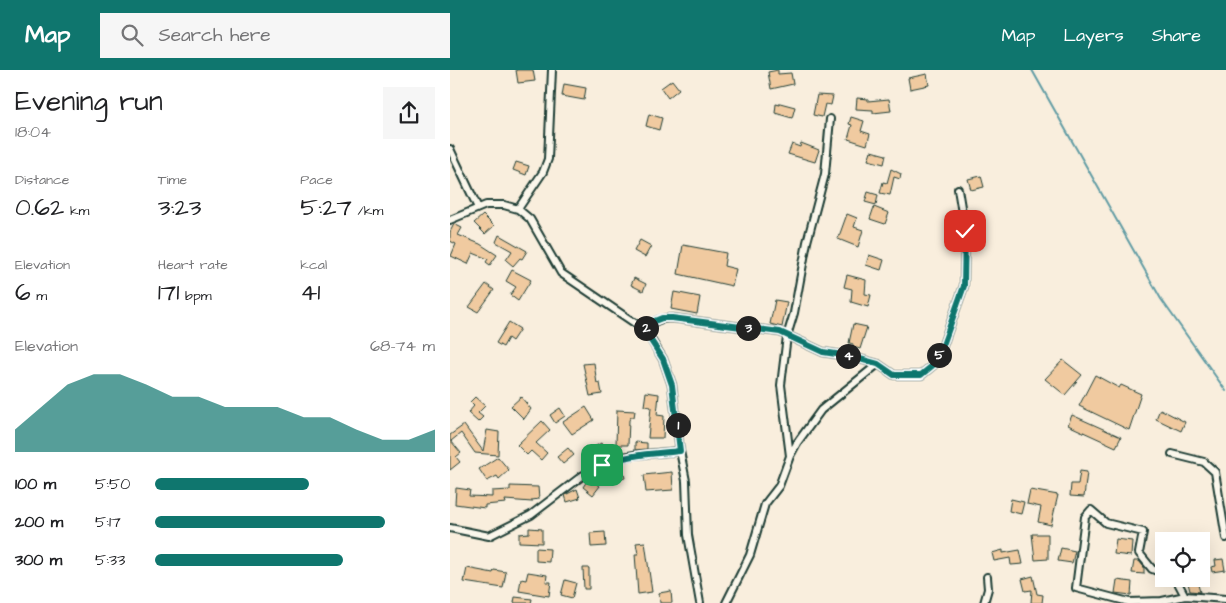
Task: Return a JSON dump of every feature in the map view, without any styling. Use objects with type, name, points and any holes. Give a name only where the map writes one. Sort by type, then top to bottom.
[{"type":"street","points":[[518,209],[535,185],[548,160],[552,70]]},
{"type":"street","points":[[790,456],[781,385],[787,336],[794,312],[807,242],[825,174],[830,119]]},
{"type":"street","points":[[450,149],[478,208]]},
{"type":"street","points":[[644,330],[652,322],[662,318],[686,318],[780,332],[823,352],[849,356],[878,364],[894,375],[921,375],[937,362],[964,286],[965,231],[958,189]]},
{"type":"street","points":[[450,220],[486,205],[504,205],[518,209],[530,219],[561,273],[644,330],[663,359],[672,385],[680,451],[686,481],[688,535],[700,603]]},
{"type":"street","points":[[726,603],[750,556],[765,504],[779,486],[797,443],[821,410],[878,364]]},
{"type":"street","points":[[450,528],[488,536],[531,516],[582,476],[602,465],[618,458],[634,455],[680,451]]},
{"type":"street","points":[[1172,454],[1204,462],[1215,472],[1226,538]]},
{"type":"street","points":[[1155,570],[1140,553],[1143,532],[1106,522],[1091,510],[1085,517],[1076,588],[1129,602],[1162,602],[1185,596],[1226,599]]},
{"type":"street","points":[[984,603],[988,589],[987,577]]},
{"type":"street","points":[[1180,587],[1185,596]]},
{"type":"building","points":[[516,70],[533,70],[535,81],[518,83]]},
{"type":"building","points":[[778,70],[778,74],[791,73],[793,84],[771,89],[768,72]]},
{"type":"building","points":[[927,74],[929,85],[910,89],[908,78]]},
{"type":"building","points":[[672,80],[679,89],[668,98],[661,88]]},
{"type":"building","points":[[564,84],[586,88],[584,100],[562,96]]},
{"type":"building","points":[[817,95],[833,96],[831,105],[825,104],[822,117],[813,115]]},
{"type":"building","points":[[857,98],[868,99],[868,101],[889,99],[891,111],[873,113],[873,110],[856,109]]},
{"type":"building","points":[[780,103],[795,107],[792,118],[775,113],[776,104],[780,105]]},
{"type":"building","points":[[649,114],[662,118],[659,130],[646,126]]},
{"type":"building","points":[[851,117],[864,121],[861,131],[870,134],[867,145],[848,139],[852,125],[849,124]]},
{"type":"building","points":[[801,143],[819,150],[815,162],[788,154],[792,144],[800,147]]},
{"type":"building","points":[[871,151],[886,155],[884,164],[868,160]]},
{"type":"building","points":[[516,162],[529,166],[526,175],[513,170]]},
{"type":"building","points":[[891,169],[901,174],[900,179],[894,177],[890,195],[880,193],[883,182],[887,183]]},
{"type":"building","points":[[981,176],[984,187],[971,190],[968,179]]},
{"type":"building","points":[[868,192],[878,195],[876,205],[865,202]]},
{"type":"building","points":[[874,207],[889,213],[885,224],[870,219]]},
{"type":"building","points":[[847,214],[857,218],[854,227],[863,230],[858,247],[838,239]]},
{"type":"building","points":[[483,215],[494,226],[485,234],[474,223]]},
{"type":"building","points":[[454,224],[462,228],[458,235],[480,244],[497,255],[490,265],[486,262],[488,259],[473,253],[468,264],[451,256],[456,244],[450,241],[450,232]]},
{"type":"building","points":[[499,235],[527,251],[522,259],[520,258],[513,266],[506,260],[512,251],[496,242]]},
{"type":"building","points":[[640,240],[651,246],[645,257],[634,251]]},
{"type":"building","points":[[683,245],[726,253],[724,266],[736,269],[732,286],[678,274]]},
{"type":"building","points":[[869,255],[884,260],[881,270],[866,265]]},
{"type":"building","points":[[512,270],[531,280],[518,301],[510,295],[516,287],[506,281]]},
{"type":"building","points":[[847,275],[866,280],[865,294],[871,295],[868,307],[851,302],[852,289],[844,287]]},
{"type":"building","points":[[634,278],[646,284],[643,291],[631,285]]},
{"type":"building","points":[[486,284],[494,290],[478,312],[469,307]]},
{"type":"building","points":[[674,292],[700,297],[697,314],[671,309]]},
{"type":"building","points":[[775,300],[787,302],[782,327],[770,324]]},
{"type":"building","points":[[509,322],[520,329],[512,341],[508,338],[503,347],[496,343]]},
{"type":"building","points":[[853,324],[867,327],[860,349],[853,347],[853,344],[849,343]]},
{"type":"building","points":[[1063,360],[1082,375],[1065,395],[1045,379]]},
{"type":"building","points":[[594,363],[597,384],[600,383],[602,394],[590,396],[583,364]]},
{"type":"building","points":[[1095,375],[1119,388],[1121,385],[1141,394],[1129,430],[1079,406]]},
{"type":"building","points":[[646,392],[659,394],[657,415],[664,416],[663,438],[648,438],[651,407],[644,406]]},
{"type":"building","points":[[475,397],[485,406],[478,413],[483,417],[478,422],[468,413],[474,406],[470,402]]},
{"type":"building","points":[[521,397],[531,409],[524,419],[511,406]]},
{"type":"building","points":[[586,407],[594,420],[572,434],[563,422]]},
{"type":"building","points":[[560,408],[565,416],[555,423],[550,415]]},
{"type":"building","points":[[1160,409],[1185,422],[1181,431],[1156,419]]},
{"type":"building","points":[[617,410],[635,411],[634,417],[631,417],[629,420],[628,445],[616,445]]},
{"type":"building","points":[[1072,415],[1121,437],[1116,447],[1068,425]]},
{"type":"building","points":[[542,421],[550,430],[536,443],[547,453],[541,460],[531,451],[527,455],[517,445]]},
{"type":"building","points":[[464,425],[483,451],[487,430],[499,432],[498,455],[475,453],[461,433],[451,441],[461,453],[456,457],[460,462],[450,470],[450,435]]},
{"type":"building","points":[[635,442],[647,443],[647,449],[635,450]]},
{"type":"building","points":[[601,443],[606,451],[595,458],[589,450]]},
{"type":"building","points":[[568,448],[574,455],[563,464],[557,457]]},
{"type":"building","points":[[498,457],[509,470],[499,479],[497,476],[487,481],[479,469]]},
{"type":"building","points":[[622,466],[625,478],[613,481],[611,469]]},
{"type":"building","points":[[1080,471],[1087,472],[1084,497],[1070,496],[1071,484],[1078,484]]},
{"type":"building","points":[[672,472],[673,490],[646,492],[644,475]]},
{"type":"building","points":[[589,478],[600,486],[593,495],[583,487]]},
{"type":"building","points":[[510,486],[538,487],[539,499],[532,500],[532,502],[505,500],[506,503],[485,505],[485,508],[455,504],[456,488],[470,490],[469,496],[492,497],[492,491],[510,490]]},
{"type":"building","points":[[577,489],[580,498],[567,502],[565,495]]},
{"type":"building","points":[[1030,490],[1058,495],[1051,525],[1038,522],[1041,507],[1027,504]]},
{"type":"building","points":[[1011,499],[1024,502],[1021,514],[1009,511]]},
{"type":"building","points":[[529,528],[542,529],[542,543],[519,542],[519,534],[529,533]]},
{"type":"building","points":[[605,532],[606,546],[591,547],[590,533]]},
{"type":"building","points":[[1032,534],[1048,534],[1048,559],[1035,560]]},
{"type":"building","points":[[1116,539],[1132,541],[1131,556],[1114,554]]},
{"type":"building","points":[[645,542],[652,592],[638,594],[635,554],[638,554],[636,543]]},
{"type":"building","points":[[536,548],[550,549],[549,562],[536,561]]},
{"type":"building","points":[[1061,548],[1075,551],[1072,563],[1058,561]]},
{"type":"building","points":[[1003,550],[1003,553],[1020,550],[1023,564],[1011,565],[1010,558],[994,561],[992,553]]},
{"type":"building","points":[[1223,559],[1225,570],[1212,572],[1211,567],[1216,566],[1215,560]]},
{"type":"building","points":[[1134,561],[1139,561],[1144,567],[1144,574],[1132,573]]},
{"type":"building","points":[[467,568],[493,573],[494,570],[506,572],[503,588],[464,582]]},
{"type":"building","points":[[583,568],[589,568],[589,589],[584,589]]},
{"type":"building","points":[[528,572],[547,575],[546,582],[551,582],[549,596],[519,591],[521,579],[526,580]]},
{"type":"building","points":[[1033,576],[1037,594],[1043,595],[1042,603],[1031,603],[1032,590],[1025,591],[1022,579]]},
{"type":"building","points":[[565,580],[576,583],[572,598],[561,595]]},
{"type":"building","points":[[1117,580],[1132,582],[1131,595],[1115,593]]},
{"type":"building","points":[[1189,587],[1199,587],[1200,592],[1190,591]]},
{"type":"building","points":[[671,591],[672,603],[660,603],[659,593]]},
{"type":"building","points":[[515,597],[532,599],[531,603],[514,603]]},
{"type":"waterway","points":[[1032,70],[1161,299],[1226,391]]},
{"type":"route","points":[[602,465],[618,458],[634,455],[680,451],[677,412],[672,385],[663,359],[644,330],[652,322],[662,318],[686,318],[780,332],[806,346],[823,352],[849,356],[878,364],[894,375],[921,375],[937,362],[964,286],[965,231]]}]
